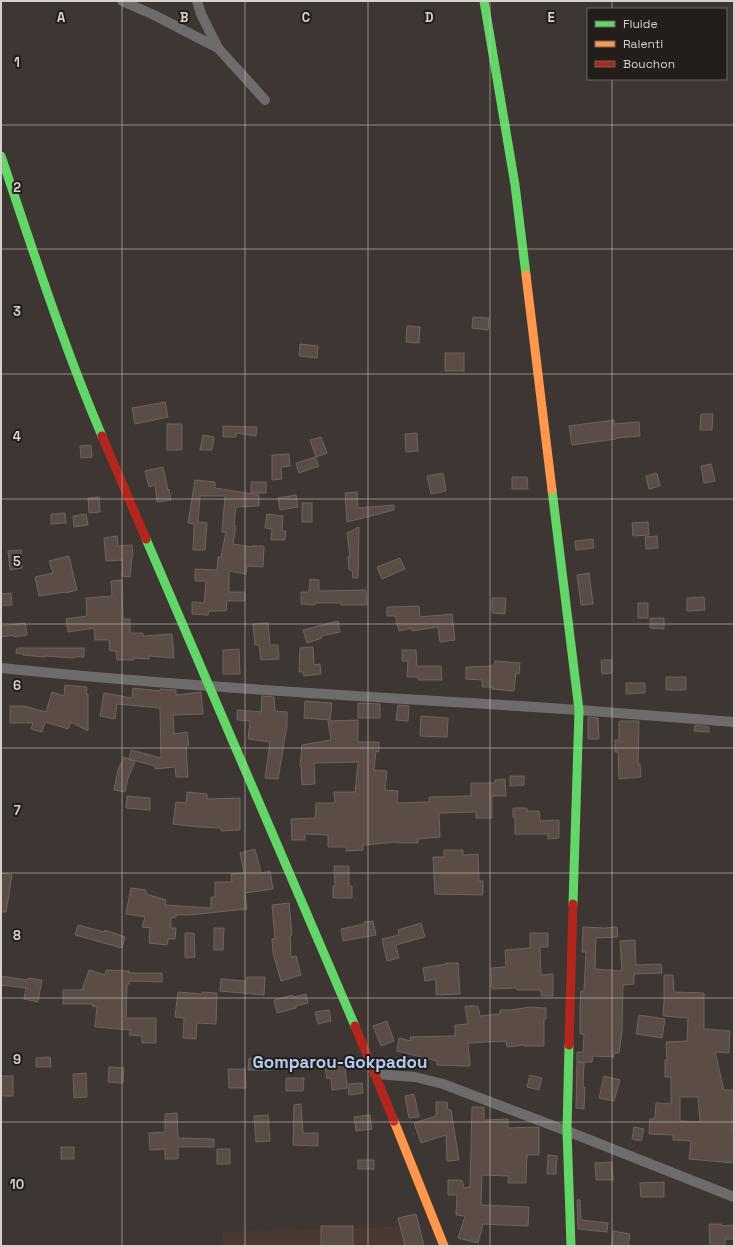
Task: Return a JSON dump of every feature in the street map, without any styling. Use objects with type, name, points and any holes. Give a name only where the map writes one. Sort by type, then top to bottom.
[{"type":"street","points":[[122,1],[154,15],[218,48]]},
{"type":"street","points":[[197,1],[201,14],[218,48],[265,100]]},
{"type":"street","points":[[484,1],[515,185],[579,710],[567,1131],[570,1246]]},
{"type":"street","points":[[1,156],[56,318],[88,401],[375,1074],[444,1246]]},
{"type":"street","points":[[1,668],[92,678],[210,687],[579,710],[734,722]]},
{"type":"street","points":[[375,1074],[415,1077],[443,1084],[734,1197]]},
{"type":"shaded area","points":[[418,1226],[426,1246],[223,1246],[222,1232]]},
{"type":"building","points":[[473,317],[489,318],[488,330],[472,328]]},
{"type":"building","points":[[407,326],[420,327],[419,343],[406,342]]},
{"type":"building","points":[[300,344],[318,346],[317,358],[299,356]]},
{"type":"building","points":[[445,353],[464,353],[464,371],[445,371]]},
{"type":"building","points":[[165,402],[168,417],[135,424],[132,408]]},
{"type":"building","points":[[701,414],[713,414],[712,430],[700,430]]},
{"type":"building","points":[[614,420],[614,424],[639,422],[640,436],[572,445],[569,426]]},
{"type":"building","points":[[167,424],[182,424],[182,450],[167,450]]},
{"type":"building","points":[[223,426],[257,427],[256,436],[236,433],[236,437],[223,437]]},
{"type":"building","points":[[417,433],[418,451],[406,452],[405,434]]},
{"type":"building","points":[[203,435],[214,437],[212,450],[200,450]]},
{"type":"building","points":[[321,437],[327,453],[316,457],[310,440]]},
{"type":"building","points":[[91,445],[92,457],[81,458],[80,446]]},
{"type":"building","points":[[289,454],[290,466],[281,467],[282,479],[272,480],[272,455]]},
{"type":"building","points":[[315,457],[319,466],[299,473],[296,463]]},
{"type":"building","points":[[711,464],[715,481],[704,483],[701,466]]},
{"type":"building","points":[[163,467],[171,500],[157,502],[155,485],[149,487],[145,471]]},
{"type":"building","points":[[443,473],[446,491],[431,494],[427,476]]},
{"type":"building","points":[[657,473],[660,486],[649,489],[646,476]]},
{"type":"building","points":[[512,477],[527,477],[528,489],[512,489]]},
{"type":"building","points":[[195,480],[215,482],[215,488],[259,495],[259,506],[236,507],[234,526],[236,526],[233,544],[252,547],[264,546],[263,567],[247,566],[246,574],[229,571],[229,592],[245,592],[245,601],[227,601],[226,611],[209,611],[208,615],[192,614],[192,602],[204,603],[206,581],[195,581],[195,569],[217,570],[218,557],[221,557],[226,532],[222,532],[225,496],[200,496],[198,522],[207,523],[205,550],[193,550],[194,524],[188,523]]},
{"type":"building","points":[[251,482],[266,482],[266,493],[251,493]]},
{"type":"building","points":[[357,492],[358,508],[394,505],[394,510],[347,522],[345,493]]},
{"type":"building","points":[[296,495],[298,507],[280,510],[278,498]]},
{"type":"building","points":[[99,497],[100,512],[89,513],[88,498]]},
{"type":"building","points":[[302,503],[312,503],[312,522],[302,522]]},
{"type":"building","points":[[65,513],[66,523],[51,524],[51,514]]},
{"type":"building","points":[[86,514],[88,525],[74,527],[73,516]]},
{"type":"building","points":[[267,514],[283,516],[282,531],[286,531],[285,540],[271,540],[272,529],[265,528]]},
{"type":"building","points":[[648,522],[649,535],[633,536],[632,523]]},
{"type":"building","points":[[359,527],[358,578],[353,578],[352,570],[349,570],[348,557],[350,557],[347,533]]},
{"type":"building","points":[[117,536],[118,546],[132,545],[133,556],[130,577],[122,576],[123,560],[106,561],[104,538]]},
{"type":"building","points":[[657,536],[658,548],[646,549],[645,537]]},
{"type":"building","points":[[593,539],[594,548],[576,550],[575,541]]},
{"type":"building","points":[[21,550],[22,568],[10,570],[8,551]]},
{"type":"building","points":[[69,556],[77,590],[66,593],[39,596],[35,577],[53,573],[49,561]]},
{"type":"building","points":[[400,558],[405,569],[382,579],[377,567]]},
{"type":"building","points":[[589,573],[593,604],[581,605],[577,575]]},
{"type":"building","points":[[310,579],[319,580],[319,591],[366,590],[367,605],[341,605],[341,603],[315,603],[315,605],[301,604],[301,592],[309,592]]},
{"type":"building","points":[[122,580],[123,619],[130,619],[130,633],[143,633],[143,636],[172,634],[174,658],[149,656],[149,659],[134,658],[134,660],[117,660],[116,651],[110,651],[109,640],[95,640],[94,628],[68,632],[66,619],[87,616],[86,598],[112,596],[111,581]]},
{"type":"building","points":[[11,593],[12,605],[1,606],[1,594]]},
{"type":"building","points":[[704,597],[705,610],[687,611],[687,598]]},
{"type":"building","points":[[492,598],[506,598],[505,614],[492,613]]},
{"type":"building","points":[[638,603],[648,603],[648,618],[638,618]]},
{"type":"building","points":[[419,606],[420,617],[452,614],[455,640],[440,642],[438,627],[412,631],[412,628],[399,631],[395,616],[387,616],[387,607]]},
{"type":"building","points":[[650,618],[664,618],[664,629],[650,628]]},
{"type":"building","points":[[338,621],[340,632],[321,636],[322,638],[307,643],[303,630]]},
{"type":"building","points":[[25,623],[27,635],[1,637],[1,626]]},
{"type":"building","points":[[268,623],[270,645],[278,645],[279,659],[261,660],[259,645],[255,645],[253,624]]},
{"type":"building","points":[[313,647],[314,665],[320,664],[321,674],[304,676],[303,672],[299,672],[300,648]]},
{"type":"building","points":[[17,648],[84,648],[84,657],[74,658],[23,655],[16,653]]},
{"type":"building","points":[[239,649],[240,674],[223,674],[223,650]]},
{"type":"building","points":[[402,650],[416,650],[417,666],[441,666],[442,680],[418,680],[418,677],[407,677],[408,661],[402,661]]},
{"type":"building","points":[[601,660],[612,660],[612,673],[602,674]]},
{"type":"building","points":[[495,661],[520,663],[519,674],[516,673],[514,691],[492,689],[492,687],[482,687],[482,680],[466,679],[466,667],[494,666]]},
{"type":"building","points":[[666,677],[686,677],[686,690],[666,690]]},
{"type":"building","points":[[626,683],[645,683],[645,693],[626,694]]},
{"type":"building","points":[[65,685],[87,687],[88,731],[71,722],[68,729],[45,722],[42,732],[31,729],[33,723],[10,723],[10,706],[24,706],[46,712],[52,692],[64,696]]},
{"type":"building","points":[[133,688],[160,691],[160,689],[176,690],[176,695],[201,692],[203,714],[173,715],[174,734],[187,732],[189,745],[186,746],[188,777],[176,777],[175,767],[155,769],[155,766],[129,759],[131,750],[161,758],[160,708],[117,704],[115,719],[100,716],[104,693],[132,698]]},
{"type":"building","points":[[262,696],[274,697],[275,711],[287,712],[287,726],[278,779],[265,778],[270,742],[248,739],[250,721],[237,720],[237,710],[261,712]]},
{"type":"building","points":[[305,701],[332,703],[330,720],[304,718]]},
{"type":"building","points":[[358,703],[380,704],[380,718],[358,718]]},
{"type":"building","points":[[398,705],[409,706],[408,721],[396,720]]},
{"type":"building","points":[[421,716],[448,718],[447,737],[420,736]]},
{"type":"building","points":[[588,717],[598,718],[599,739],[588,739]]},
{"type":"building","points":[[358,720],[358,742],[379,742],[379,752],[376,751],[374,770],[387,771],[385,790],[398,791],[397,803],[429,802],[429,797],[471,796],[471,783],[495,783],[495,780],[505,779],[506,796],[492,796],[492,818],[476,818],[476,812],[439,813],[440,837],[418,839],[418,843],[398,842],[363,845],[363,850],[346,851],[346,847],[328,847],[328,835],[305,834],[305,840],[292,840],[291,819],[315,818],[316,803],[335,803],[334,792],[355,792],[358,762],[314,763],[315,784],[302,785],[300,766],[302,745],[331,740],[328,721]]},
{"type":"building","points":[[619,721],[639,721],[638,764],[640,764],[641,777],[619,779],[618,752],[615,752],[615,740],[619,740]]},
{"type":"building","points":[[695,725],[709,727],[709,732],[694,731]]},
{"type":"building","points":[[124,757],[135,762],[128,778],[125,792],[114,790],[118,770]]},
{"type":"building","points":[[510,776],[524,776],[524,785],[510,786]]},
{"type":"building","points":[[187,792],[207,794],[207,799],[240,798],[240,830],[221,831],[221,828],[173,824],[176,802],[186,803]]},
{"type":"building","points":[[127,796],[150,798],[150,810],[126,808]]},
{"type":"building","points":[[513,808],[527,808],[527,811],[539,811],[540,821],[559,820],[559,838],[548,839],[548,834],[515,834],[515,817],[513,817]]},
{"type":"building","points":[[255,849],[261,873],[270,871],[273,889],[245,893],[247,909],[176,915],[176,917],[171,918],[171,928],[176,928],[175,939],[168,939],[167,945],[149,943],[150,928],[142,927],[145,917],[126,914],[131,888],[146,890],[146,894],[166,900],[165,905],[211,908],[211,897],[215,897],[215,882],[232,882],[231,874],[244,873],[240,853]]},
{"type":"building","points":[[444,850],[463,850],[463,855],[478,854],[479,881],[483,881],[483,895],[435,894],[433,857],[444,857]]},
{"type":"building","points":[[334,866],[349,866],[349,886],[352,886],[352,898],[333,898],[333,886],[335,886]]},
{"type":"building","points":[[1,873],[12,875],[6,912],[1,912]]},
{"type":"building","points":[[289,903],[292,935],[290,936],[291,957],[296,956],[301,975],[281,981],[273,953],[272,939],[275,939],[272,905]]},
{"type":"building","points":[[373,921],[376,935],[343,941],[341,929],[364,924],[364,922]]},
{"type":"building","points":[[421,923],[425,937],[396,945],[399,958],[387,961],[382,939],[399,935],[398,930]]},
{"type":"building","points":[[78,925],[104,932],[105,930],[125,937],[122,948],[75,935]]},
{"type":"building","points":[[583,927],[617,927],[618,937],[596,938],[595,969],[622,971],[620,941],[635,940],[636,965],[661,964],[662,973],[634,974],[634,984],[623,985],[622,1032],[619,1053],[614,1053],[614,1057],[593,1056],[592,1062],[577,1062],[577,1052],[583,1052],[584,1034],[580,1034],[581,991],[584,991],[586,952],[582,952]]},
{"type":"building","points":[[214,928],[224,928],[223,950],[214,950]]},
{"type":"building","points":[[185,933],[194,933],[195,957],[185,958]]},
{"type":"building","points":[[530,933],[548,933],[548,947],[540,947],[541,975],[553,974],[553,996],[541,996],[541,990],[517,990],[516,988],[492,989],[491,968],[506,967],[505,950],[530,948]]},
{"type":"building","points":[[446,963],[458,963],[460,994],[436,995],[436,979],[425,981],[423,968]]},
{"type":"building","points":[[89,970],[105,975],[106,970],[129,971],[129,973],[162,973],[162,982],[129,981],[129,984],[127,984],[126,1018],[156,1018],[156,1043],[142,1043],[142,1036],[129,1035],[130,1030],[95,1027],[97,1007],[92,1006],[92,1004],[63,1004],[63,990],[82,990]]},
{"type":"building","points":[[664,975],[673,975],[674,992],[704,993],[704,1029],[730,1031],[729,1053],[715,1052],[724,1090],[734,1090],[734,1104],[732,1104],[732,1131],[734,1131],[734,1163],[689,1159],[691,1141],[673,1140],[673,1135],[649,1134],[650,1119],[655,1119],[656,1103],[671,1104],[671,1077],[665,1077],[665,1060],[667,1060],[666,1042],[687,1041],[688,1018],[663,1016]],"holes":[[[680,1097],[698,1097],[700,1122],[680,1121]]]},
{"type":"building","points":[[1,976],[27,980],[28,978],[42,980],[38,1002],[24,999],[26,988],[1,985]]},
{"type":"building","points":[[247,977],[265,977],[264,995],[220,991],[221,979],[246,981]]},
{"type":"building","points":[[178,992],[202,994],[202,992],[217,993],[216,1024],[197,1023],[196,1039],[183,1038],[184,1018],[175,1017]]},
{"type":"building","points":[[306,994],[308,1003],[277,1013],[274,1000],[293,995],[293,997]]},
{"type":"building","points":[[465,1006],[478,1006],[480,1016],[500,1014],[500,1010],[530,1007],[546,1008],[546,1019],[544,1019],[544,1046],[524,1045],[507,1047],[506,1041],[468,1043],[470,1066],[437,1065],[437,1061],[397,1051],[399,1038],[411,1041],[410,1037],[455,1036],[455,1025],[468,1024]]},
{"type":"building","points":[[329,1010],[331,1021],[318,1024],[315,1012]]},
{"type":"building","points":[[639,1015],[665,1019],[662,1038],[636,1034]]},
{"type":"building","points":[[387,1021],[394,1041],[381,1046],[373,1026]]},
{"type":"building","points":[[50,1057],[51,1067],[36,1067],[36,1058]]},
{"type":"building","points":[[249,1058],[270,1059],[270,1070],[248,1070]]},
{"type":"building","points":[[577,1062],[584,1063],[584,1109],[576,1108]]},
{"type":"building","points":[[345,1065],[347,1088],[332,1090],[331,1078],[327,1079],[325,1067]]},
{"type":"building","points":[[109,1067],[124,1068],[123,1083],[108,1082]]},
{"type":"building","points":[[228,1069],[245,1069],[246,1088],[229,1088]]},
{"type":"building","points":[[86,1073],[87,1097],[74,1098],[73,1074]]},
{"type":"building","points":[[530,1075],[542,1078],[539,1090],[527,1087]]},
{"type":"building","points":[[1,1076],[13,1076],[13,1096],[1,1096]]},
{"type":"building","points":[[604,1076],[620,1080],[614,1101],[599,1098]]},
{"type":"building","points":[[286,1078],[304,1078],[303,1091],[286,1091]]},
{"type":"building","points":[[362,1083],[363,1093],[349,1095],[348,1084]]},
{"type":"building","points":[[414,1094],[419,1117],[409,1118],[405,1096]]},
{"type":"building","points":[[436,1102],[447,1102],[448,1110],[451,1110],[459,1160],[447,1161],[446,1135],[421,1143],[414,1123],[436,1116]]},
{"type":"building","points":[[301,1104],[303,1133],[318,1133],[318,1146],[293,1145],[294,1105]]},
{"type":"building","points":[[472,1107],[484,1107],[484,1120],[508,1119],[508,1128],[539,1127],[539,1155],[527,1155],[526,1183],[508,1183],[509,1176],[482,1175],[481,1205],[529,1207],[528,1226],[483,1224],[478,1243],[458,1238],[465,1216],[456,1215],[457,1195],[448,1195],[448,1180],[462,1180],[464,1188],[470,1187]]},
{"type":"building","points":[[177,1113],[178,1138],[214,1139],[214,1147],[178,1147],[178,1159],[165,1159],[165,1149],[150,1150],[149,1133],[165,1132],[165,1114]]},
{"type":"building","points":[[268,1115],[270,1141],[256,1142],[254,1116]]},
{"type":"building","points":[[370,1115],[372,1129],[356,1131],[354,1117]]},
{"type":"building","points":[[634,1127],[644,1129],[641,1141],[632,1139]]},
{"type":"building","points":[[61,1147],[74,1147],[74,1159],[61,1159]]},
{"type":"building","points":[[217,1149],[230,1149],[230,1164],[217,1164]]},
{"type":"building","points":[[548,1155],[557,1156],[556,1174],[547,1174]]},
{"type":"building","points":[[358,1160],[374,1160],[374,1169],[358,1169]]},
{"type":"building","points":[[612,1162],[613,1180],[596,1180],[595,1163]]},
{"type":"building","points":[[664,1182],[664,1197],[641,1197],[640,1183]]},
{"type":"building","points":[[577,1200],[580,1200],[581,1220],[608,1223],[607,1232],[578,1229]]},
{"type":"building","points":[[416,1214],[424,1246],[405,1246],[398,1218]]},
{"type":"building","points":[[709,1224],[721,1224],[722,1226],[734,1225],[734,1239],[725,1239],[725,1246],[710,1246]]},
{"type":"building","points":[[321,1226],[353,1226],[353,1246],[321,1246]]},
{"type":"building","points":[[613,1231],[630,1234],[628,1246],[612,1246]]},
{"type":"traffic: fast","points":[[484,1],[515,185],[526,275]]},
{"type":"traffic: fast","points":[[1,156],[61,332],[102,436]]},
{"type":"traffic: fast","points":[[552,490],[579,710],[573,904]]},
{"type":"traffic: fast","points":[[146,539],[355,1026]]},
{"type":"traffic: fast","points":[[569,1045],[567,1131],[571,1246]]},
{"type":"traffic: slow","points":[[526,275],[552,490]]},
{"type":"traffic: slow","points":[[394,1121],[444,1246]]},
{"type":"traffic: jam","points":[[102,436],[146,539]]},
{"type":"traffic: jam","points":[[569,1045],[573,904]]},
{"type":"traffic: jam","points":[[355,1026],[394,1121]]},
{"type":"district","name":"Gomparou-Gokpadou","points":[[340,1062]]}]
